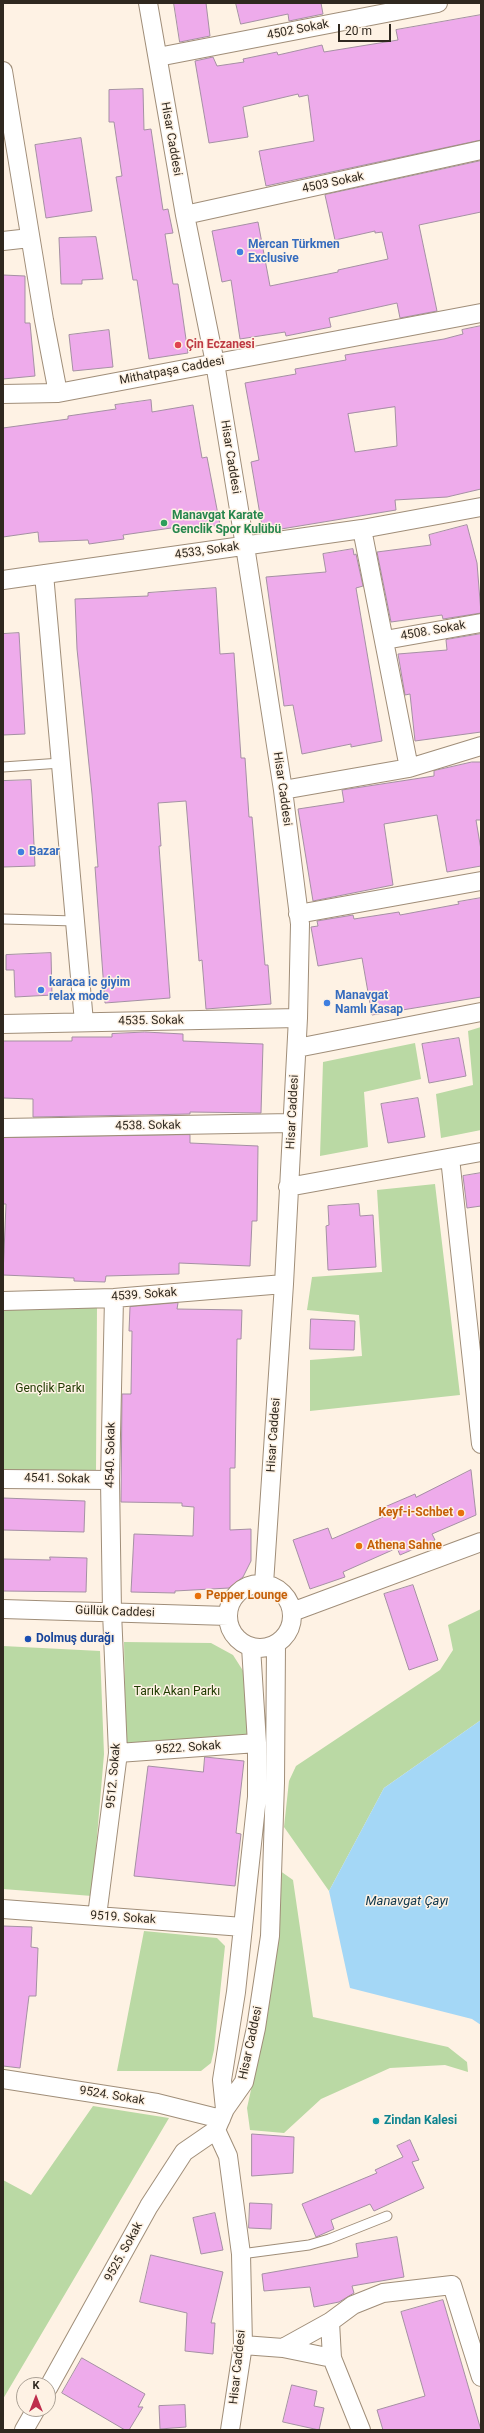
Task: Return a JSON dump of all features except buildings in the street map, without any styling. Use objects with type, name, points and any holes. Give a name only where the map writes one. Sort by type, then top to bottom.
[{"type":"street","name":"Hisar Caddesi","points":[[148,3],[185,215],[215,363],[283,790],[298,914],[297,1048],[288,1187],[284,1284],[264,1584]]},
{"type":"street","name":"4502 Sokak","points":[[158,58],[438,3]]},
{"type":"street","points":[[3,71],[5,94],[58,393]]},
{"type":"street","name":"4503 Sokak","points":[[185,215],[481,150]]},
{"type":"street","points":[[3,241],[30,238]]},
{"type":"street","name":"Mithatpaşa Caddesi","points":[[3,394],[58,393],[481,313]]},
{"type":"street","name":"4533, Sokak","points":[[3,580],[362,529],[481,507]]},
{"type":"street","points":[[362,529],[409,768]]},
{"type":"street","points":[[44,574],[84,1022]]},
{"type":"street","name":"4508. Sokak","points":[[385,640],[481,623]]},
{"type":"street","points":[[283,790],[409,768],[481,746]]},
{"type":"street","points":[[298,914],[481,881]]},
{"type":"street","points":[[297,1048],[481,1012]]},
{"type":"street","name":"4535. Sokak","points":[[3,1024],[298,1018]]},
{"type":"street","name":"4538. Sokak","points":[[3,1128],[292,1123]]},
{"type":"street","points":[[288,1187],[481,1152]]},
{"type":"street","points":[[450,1158],[481,1444]]},
{"type":"street","name":"4539. Sokak","points":[[3,1301],[114,1298],[284,1284]]},
{"type":"street","name":"4540. Sokak","points":[[112,1612],[110,1480],[114,1298]]},
{"type":"street","name":"4541. Sokak","points":[[3,1479],[110,1480]]},
{"type":"street","points":[[292,1612],[481,1542]]},
{"type":"street","points":[[264,1584],[277,1588],[284,1594],[292,1612],[291,1625],[288,1633],[276,1644],[261,1649],[251,1647],[237,1639],[232,1632],[228,1616],[232,1600],[238,1593],[252,1585],[264,1584]]},
{"type":"street","name":"Güllük Caddesi","points":[[3,1609],[228,1616]]},
{"type":"street","name":"9512. Sokak","points":[[98,1916],[118,1753],[112,1612]]},
{"type":"street","name":"Hisar Caddesi","points":[[230,2430],[243,2345],[241,2254],[228,2156],[221,2119],[244,2082],[256,2028],[270,1936],[276,1644]]},
{"type":"street","points":[[221,2119],[222,2080],[236,1992],[257,1796],[257,1743],[251,1647]]},
{"type":"street","name":"9522. Sokak","points":[[118,1753],[257,1743]]},
{"type":"street","name":"9519. Sokak","points":[[3,1909],[243,1927]]},
{"type":"street","name":"9524. Sokak","points":[[3,2079],[157,2104],[221,2119]]},
{"type":"street","name":"9525. Sokak","points":[[54,2377],[153,2200],[184,2152],[221,2119]]},
{"type":"street","points":[[283,2348],[330,2322],[353,2305],[383,2293],[452,2285],[481,2377]]},
{"type":"street","points":[[330,2322],[332,2358],[361,2430]]},
{"type":"street","points":[[243,2345],[283,2348],[332,2358]]},
{"type":"street","points":[[24,2430],[31,2417]]},
{"type":"lane","points":[[3,767],[61,763]]},
{"type":"lane","points":[[3,920],[75,921]]},
{"type":"lane","points":[[241,2254],[309,2245],[329,2239],[387,2216]]},
{"type":"green space","points":[[481,1027],[481,1130],[441,1138],[436,1094],[473,1085],[468,1031]]},
{"type":"green space","points":[[415,1043],[421,1079],[364,1092],[368,1147],[320,1156],[323,1062]]},
{"type":"green space","points":[[435,1184],[460,1395],[310,1411],[310,1360],[362,1356],[359,1315],[307,1310],[312,1277],[382,1272],[377,1190]]},
{"type":"green space","name":"Gençlik Parkı","points":[[3,1306],[97,1306],[96,1472],[3,1472]]},
{"type":"green space","points":[[481,1609],[481,1720],[384,1788],[329,1891],[284,1827],[289,1781],[296,1766],[440,1670],[453,1650],[448,1625]]},
{"type":"green space","name":"Tarık Akan Parkı","points":[[124,1642],[211,1643],[233,1655],[247,1677],[250,1734],[126,1746]]},
{"type":"green space","points":[[3,1646],[100,1651],[104,1754],[92,1896],[3,1889]]},
{"type":"green space","points":[[276,1868],[293,1880],[313,2017],[448,2047],[467,2062],[468,2072],[445,2065],[390,2068],[321,2099],[284,2133],[250,2130],[247,2108],[268,2013],[280,1917]]},
{"type":"green space","points":[[144,1931],[217,1938],[225,1946],[214,2050],[211,2063],[201,2071],[117,2071]]},
{"type":"green space","points":[[93,2106],[169,2118],[3,2399],[3,2180],[31,2195]]},
{"type":"water","name":"Manavgat Çayı","points":[[481,1720],[481,2025],[472,2019],[350,1988],[329,1891],[384,1788]]},
{"type":"place","name":"Mercan Türkmen Exclusive","points":[[240,252]]},
{"type":"place","name":"Çin Eczanesi","points":[[178,345]]},
{"type":"place","name":"Manavgat Karate Genclik Spor Kulübü","points":[[164,523]]},
{"type":"place","name":"Bazar","points":[[21,852]]},
{"type":"place","name":"karaca ic giyim relax mode","points":[[41,990]]},
{"type":"place","name":"Manavgat Namlı Kasap","points":[[327,1003]]},
{"type":"place","name":"Keyf-i-Schbet","points":[[461,1513]]},
{"type":"place","name":"Athena Sahne","points":[[359,1546]]},
{"type":"place","name":"Pepper Lounge","points":[[198,1596]]},
{"type":"place","name":"Dolmuş durağı","points":[[28,1639]]},
{"type":"place","name":"Zindan Kalesi","points":[[376,2121]]}]
